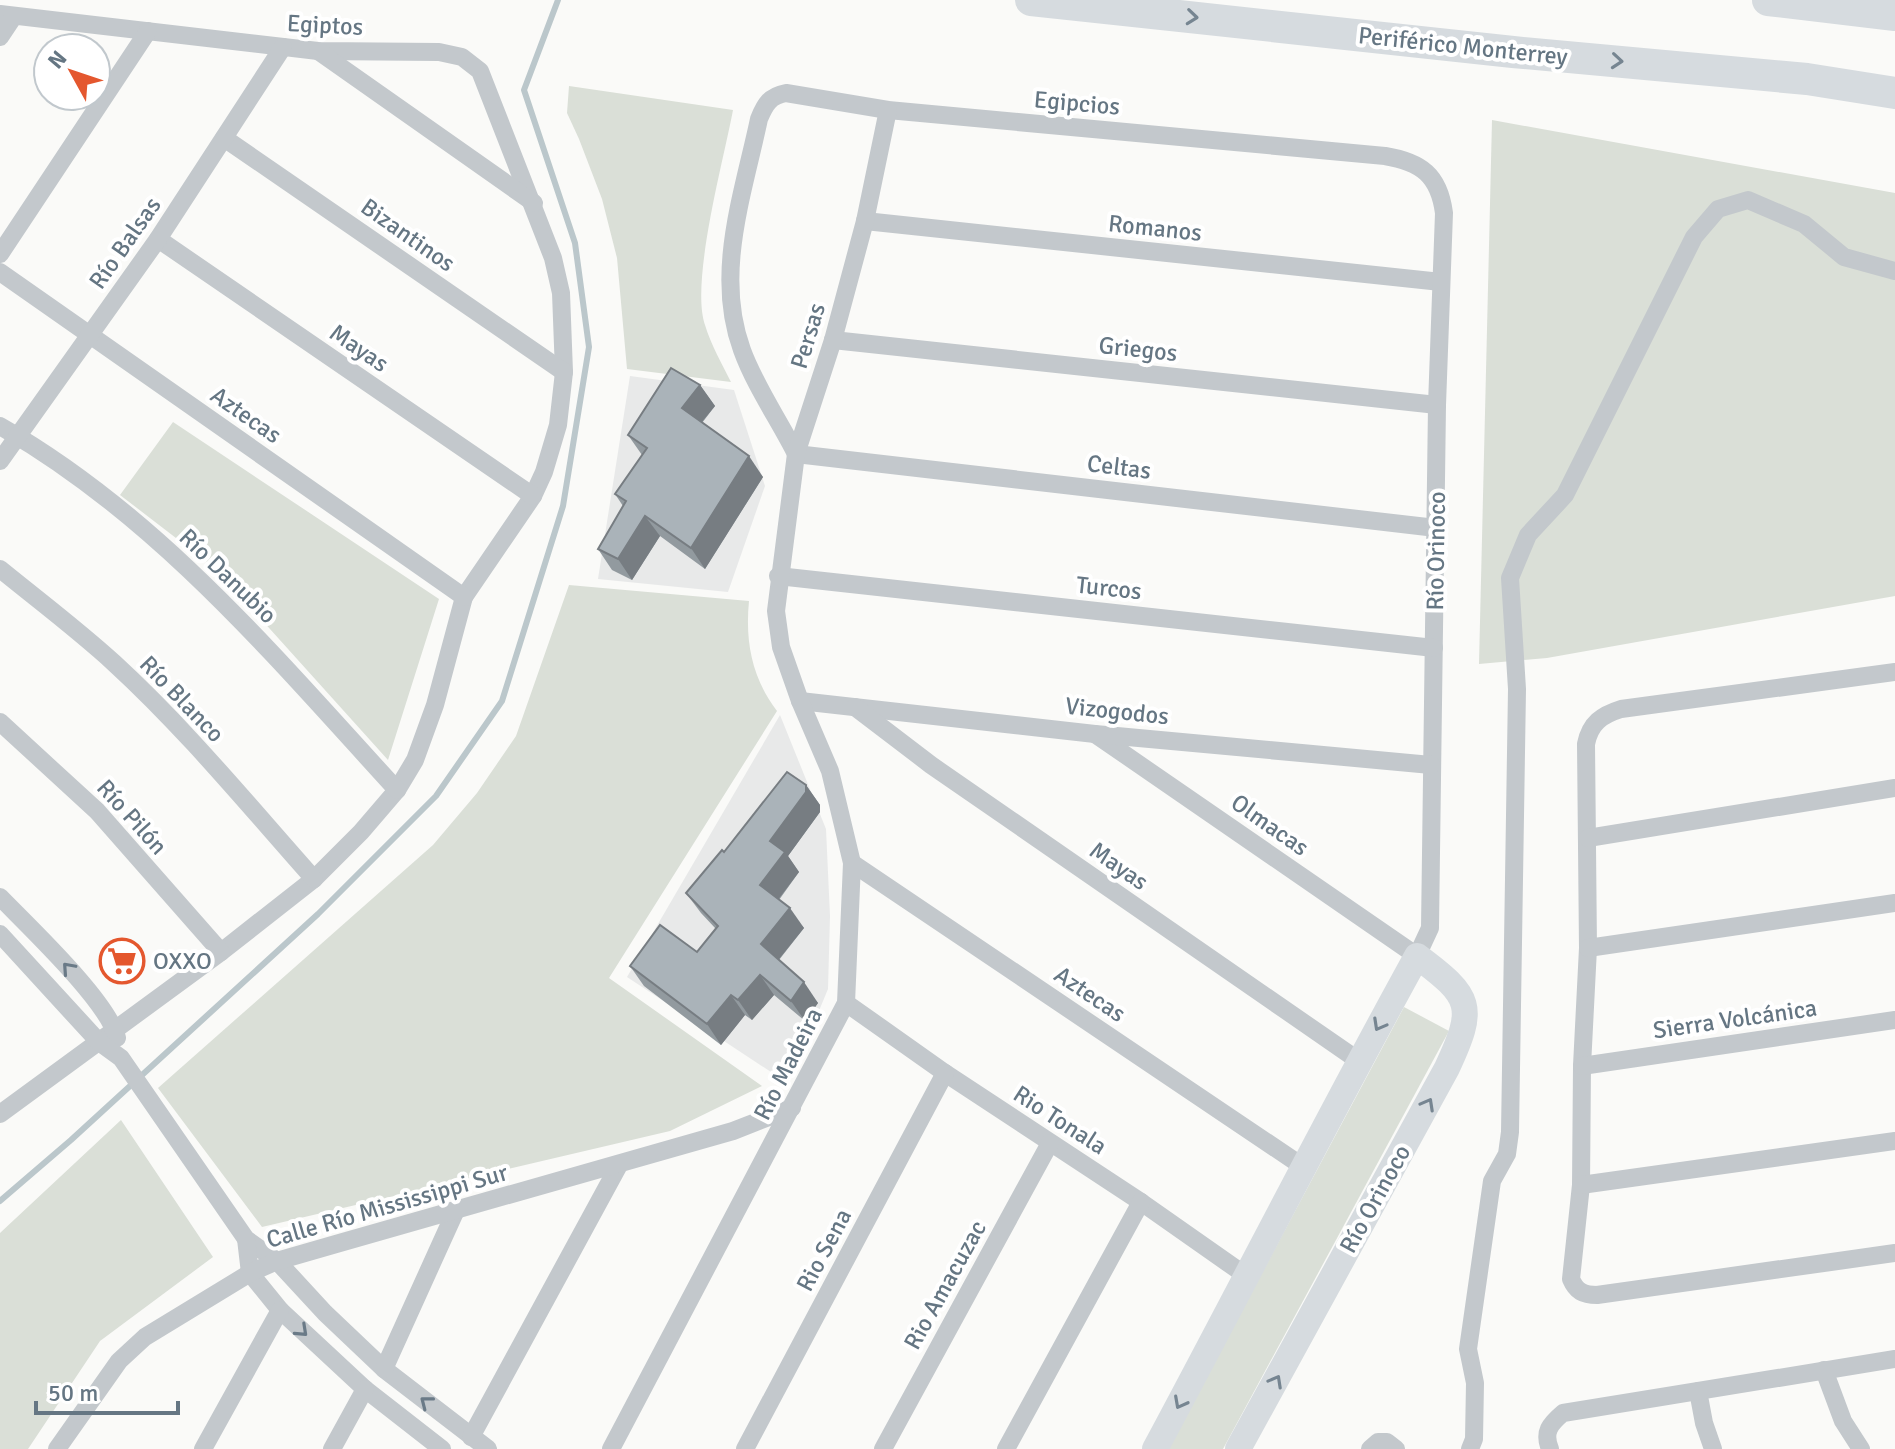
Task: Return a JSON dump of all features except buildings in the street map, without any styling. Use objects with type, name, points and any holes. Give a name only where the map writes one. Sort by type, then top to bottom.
[{"type":"highway","name":"Periférico Monterrey","points":[[1031,0],[1513,52],[1807,79],[1895,93]]},
{"type":"highway","points":[[1768,0],[1895,15]]},
{"type":"street","name":"Egiptos","points":[[0,1114],[221,952],[314,879],[397,790],[423,740],[464,597],[533,496],[552,448],[564,372],[561,293],[553,258],[480,71],[462,57],[450,53],[318,51],[7,15]]},
{"type":"street","points":[[0,37],[7,15]]},
{"type":"street","points":[[0,254],[148,31]]},
{"type":"street","name":"Río Balsas","points":[[0,461],[158,239],[283,47]]},
{"type":"street","points":[[318,51],[534,203]]},
{"type":"street","name":"Egipcios","points":[[796,454],[742,352],[730,300],[730,257],[759,119],[769,100],[786,93],[888,110],[1405,159]]},
{"type":"street","name":"Persas","points":[[778,576],[796,454],[833,340],[865,221],[888,110]]},
{"type":"street","name":"Bizantinos","points":[[224,138],[564,372]]},
{"type":"street","name":"Río Orinoco","points":[[1155,1449],[1430,928],[1437,405],[1444,213],[1441,194],[1425,172],[1405,159]]},
{"type":"street","points":[[1470,1449],[1474,1439],[1475,1383],[1468,1349],[1492,1181],[1507,1154],[1510,1132],[1517,689],[1510,578],[1528,535],[1565,495],[1694,237],[1718,209],[1748,200],[1804,224],[1844,257],[1895,271]]},
{"type":"street","name":"Romanos","points":[[865,221],[1441,282]]},
{"type":"street","name":"Mayas","points":[[158,239],[533,496]]},
{"type":"street","name":"Aztecas","points":[[0,272],[464,597]]},
{"type":"street","name":"Griegos","points":[[833,340],[1437,405]]},
{"type":"street","name":"Río Danubio","points":[[0,426],[71,470],[205,583],[397,790]]},
{"type":"street","name":"Celtas","points":[[796,454],[1436,528]]},
{"type":"street","name":"Río Blanco","points":[[0,569],[117,666],[177,727],[314,879]]},
{"type":"street","name":"Turcos","points":[[778,576],[1434,648]]},
{"type":"street","name":"Río Madeira","points":[[611,1449],[846,1003],[852,863],[830,771],[781,647],[776,611],[778,576]]},
{"type":"street","points":[[1895,672],[1621,709],[1596,721],[1588,732],[1588,948],[1582,1066],[1581,1185],[1571,1279],[1585,1295],[1895,1253]]},
{"type":"street","name":"Vizogodos","points":[[800,701],[1095,734],[1431,765]]},
{"type":"street","name":"Mayas","points":[[855,707],[931,765],[1359,1061]]},
{"type":"street","name":"Río Pilón","points":[[0,722],[97,811],[221,952]]},
{"type":"street","name":"Olmacas","points":[[1095,734],[1417,956]]},
{"type":"street","points":[[1588,838],[1895,788]]},
{"type":"street","name":"Aztecas","points":[[852,863],[1302,1166]]},
{"type":"street","points":[[0,897],[88,991],[115,1030],[125,1064]]},
{"type":"street","points":[[1588,948],[1895,903]]},
{"type":"street","points":[[0,934],[99,1042],[125,1064],[246,1239],[277,1261],[325,1313],[384,1369],[488,1449]]},
{"type":"street","name":"Río Orinoco","points":[[1238,1449],[1460,1041],[1466,1018],[1465,1003],[1448,982],[1417,956]]},
{"type":"street","name":"Rio Tonala","points":[[846,1003],[1248,1277]]},
{"type":"street","name":"Sierra Volcánica","points":[[1582,1066],[1895,1020]]},
{"type":"street","name":"Rio Sena","points":[[745,1449],[945,1073]]},
{"type":"street","name":"Calle Río Mississippi Sur","points":[[57,1449],[119,1361],[145,1337],[250,1273],[277,1261],[733,1131],[792,1108]]},
{"type":"street","points":[[1581,1185],[1895,1141]]},
{"type":"street","name":"Rio Amacuzac","points":[[883,1449],[1050,1143]]},
{"type":"street","points":[[471,1437],[619,1165]]},
{"type":"street","points":[[1006,1449],[1141,1202]]},
{"type":"street","points":[[384,1369],[456,1210]]},
{"type":"street","points":[[246,1239],[250,1273],[280,1310],[365,1389],[442,1449]]},
{"type":"street","points":[[203,1449],[280,1310]]},
{"type":"street","points":[[1550,1449],[1546,1439],[1549,1424],[1563,1413],[1895,1359]]},
{"type":"street","points":[[1824,1370],[1843,1421],[1861,1449]]},
{"type":"street","points":[[332,1449],[365,1389]]},
{"type":"street","points":[[1698,1391],[1713,1449]]},
{"type":"street","points":[[1370,1449],[1378,1442],[1387,1442],[1396,1449]]},
{"type":"shaded area","points":[[569,86],[733,110],[716,188],[702,280],[705,325],[731,382],[627,369],[617,258],[602,199],[567,113]]},
{"type":"shaded area","points":[[1492,120],[1895,193],[1895,596],[1547,658],[1479,664]]},
{"type":"shaded area","points":[[630,376],[734,390],[765,486],[728,592],[598,579]]},
{"type":"shaded area","points":[[173,422],[439,599],[388,760],[215,568],[120,495]]},
{"type":"shaded area","points":[[569,585],[749,601],[748,631],[752,659],[762,686],[777,711],[609,978],[762,1086],[670,1131],[262,1227],[158,1088],[433,845],[477,793],[516,736]]},
{"type":"shaded area","points":[[780,715],[826,829],[830,916],[828,989],[811,1030],[777,1076],[627,977]]},
{"type":"shaded area","points":[[1404,1007],[1449,1031],[1223,1449],[1168,1449]]},
{"type":"shaded area","points":[[121,1120],[213,1257],[100,1341],[28,1449],[0,1449],[0,1233]]},
{"type":"waterway","points":[[0,1201],[318,914],[436,796],[502,701],[563,506],[589,347],[575,243],[524,90],[558,0]]},
{"type":"place","name":"OXXO","points":[[122,961]]}]
